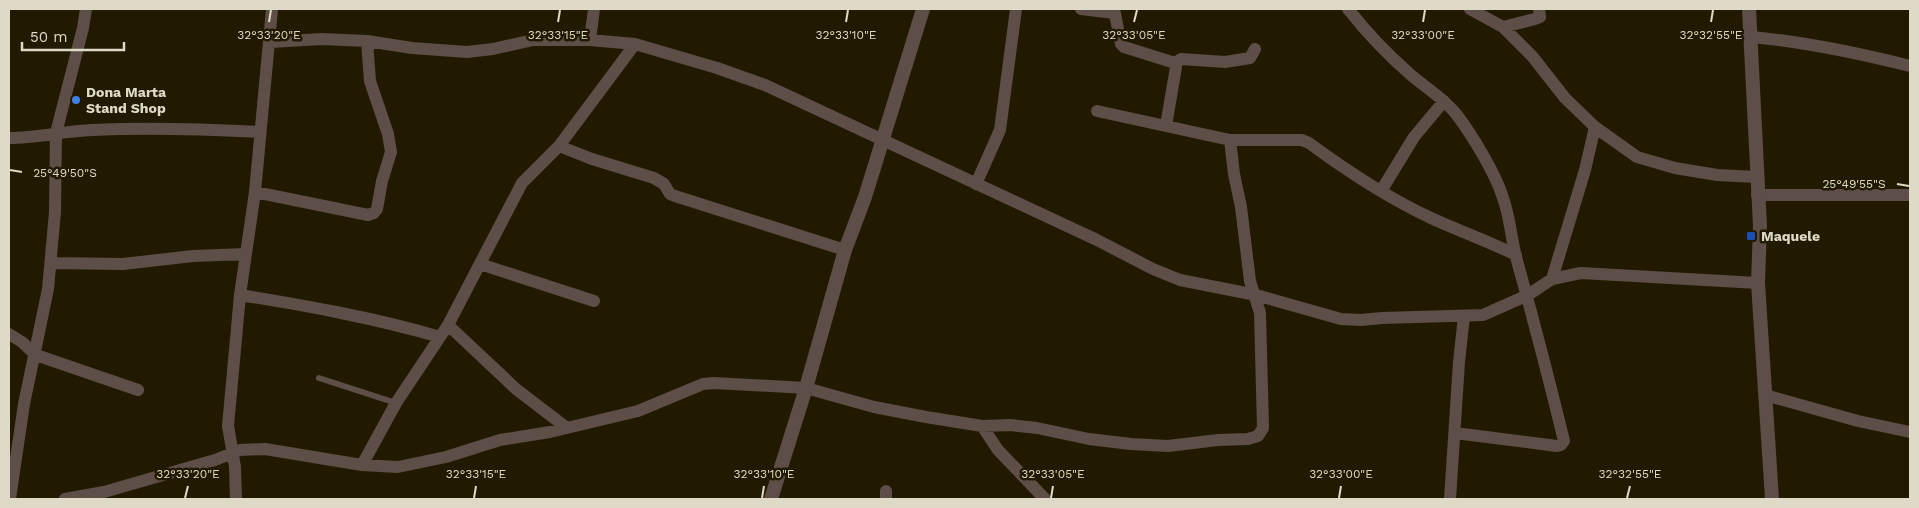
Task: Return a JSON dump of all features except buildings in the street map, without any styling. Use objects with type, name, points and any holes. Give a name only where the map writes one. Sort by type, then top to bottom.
[{"type":"street","points":[[10,499],[24,404],[36,355],[51,263],[57,172],[56,133],[86,9]]},
{"type":"street","points":[[236,499],[233,453],[228,426],[240,295],[254,192],[272,9]]},
{"type":"street","points":[[590,40],[594,9]]},
{"type":"street","points":[[771,499],[806,388],[845,250],[865,197],[923,9]]},
{"type":"street","points":[[976,184],[1000,130],[1016,9]]},
{"type":"street","points":[[1081,9],[1114,11],[1121,44],[1124,47],[1175,63]]},
{"type":"street","points":[[1348,9],[1367,34],[1412,76],[1444,101],[1456,115],[1493,174],[1503,196],[1516,255],[1528,295],[1564,441],[1561,445],[1557,446],[1454,433]]},
{"type":"street","points":[[1470,9],[1503,26],[1532,56],[1565,98],[1595,127],[1637,157],[1675,168],[1709,174],[1757,177]]},
{"type":"street","points":[[1503,26],[1540,17],[1539,9]]},
{"type":"street","points":[[1749,9],[1752,37],[1757,195],[1760,226],[1758,283],[1772,499]]},
{"type":"street","points":[[1752,37],[1826,46],[1910,66]]},
{"type":"street","points":[[270,42],[322,39],[367,41],[412,48],[467,52],[493,49],[533,40],[590,40],[635,44],[717,68],[765,85],[1180,280],[1256,295],[1341,319],[1361,320],[1483,315],[1528,295],[1552,279],[1581,273],[1758,283]]},
{"type":"street","points":[[254,192],[368,215],[374,213],[377,209],[382,181],[389,160],[390,144],[370,81],[367,41]]},
{"type":"street","points":[[362,465],[396,403],[448,325],[522,183],[559,146],[635,44]]},
{"type":"street","points":[[1175,63],[1181,59],[1225,62],[1250,58],[1254,49]]},
{"type":"street","points":[[1166,126],[1176,67],[1175,63]]},
{"type":"street","points":[[1381,190],[1414,136],[1444,101]]},
{"type":"street","points":[[1097,111],[1230,140],[1302,140],[1361,179],[1430,218],[1484,239],[1516,255]]},
{"type":"street","points":[[1552,279],[1585,170],[1595,127]]},
{"type":"street","points":[[9,138],[40,137],[56,133],[92,130],[184,128],[260,132]]},
{"type":"street","points":[[65,499],[104,492],[214,460],[240,450],[265,449],[362,465],[398,467],[446,457],[500,440],[567,428],[638,411],[703,384],[714,383],[806,388],[874,407],[982,426],[1010,425],[1037,428],[1090,439],[1131,444],[1168,446],[1218,440],[1248,439],[1258,436],[1263,428],[1263,368],[1260,313],[1256,295],[1250,281],[1230,140]]},
{"type":"street","points":[[559,146],[592,159],[654,178],[664,184],[670,194],[675,196],[845,250]]},
{"type":"street","points":[[1757,195],[1910,195]]},
{"type":"street","points":[[51,263],[123,264],[193,256],[246,254]]},
{"type":"street","points":[[480,264],[594,301]]},
{"type":"street","points":[[240,295],[312,307],[409,328],[440,337]]},
{"type":"street","points":[[1450,499],[1464,316]]},
{"type":"street","points":[[448,325],[516,389],[567,428]]},
{"type":"street","points":[[9,334],[22,342],[36,355],[138,390]]},
{"type":"street","points":[[1765,395],[1910,432]]},
{"type":"street","points":[[982,426],[998,450],[1045,499]]},
{"type":"lane","points":[[319,378],[396,403]]},
{"type":"place","name":"Dona Marta Stand Shop","points":[[76,100]]},
{"type":"place","name":"Maquele","points":[[1751,236]]}]
